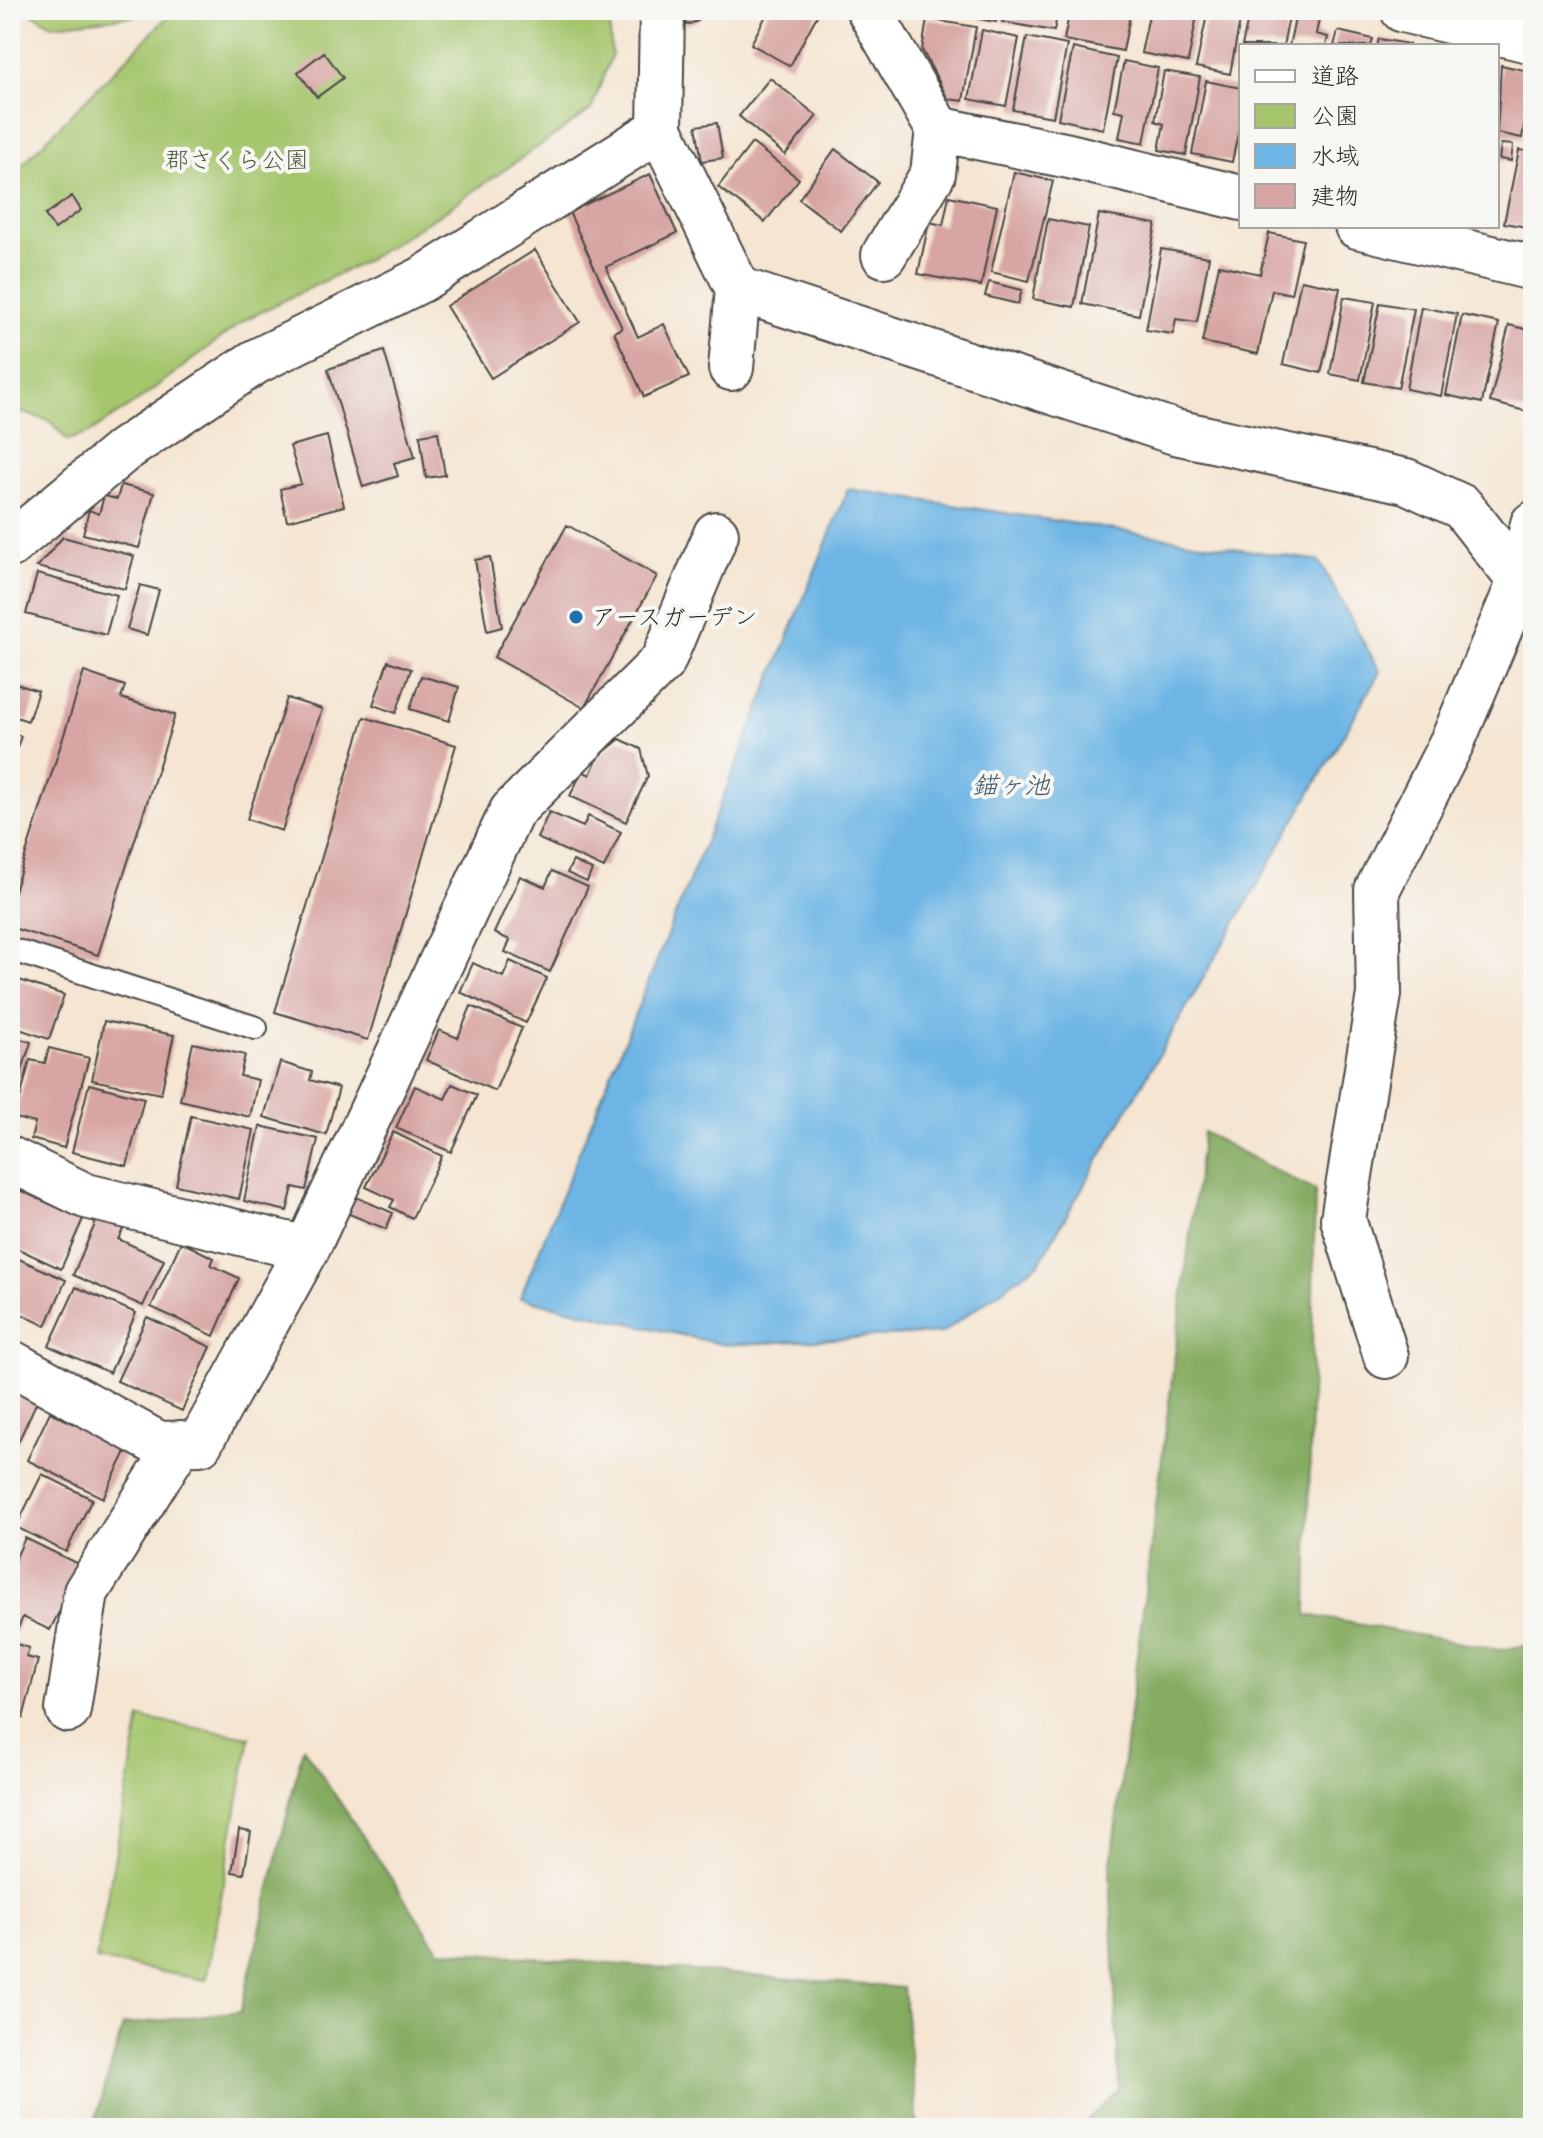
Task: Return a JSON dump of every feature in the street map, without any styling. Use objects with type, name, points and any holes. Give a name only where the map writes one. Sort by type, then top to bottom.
[{"type":"street","points":[[662,10],[660,129],[738,289],[731,368]]},
{"type":"street","points":[[869,10],[938,129],[933,174],[884,255]]},
{"type":"street","points":[[1403,10],[1533,41]]},
{"type":"street","points":[[10,545],[124,450],[255,362],[421,280],[660,129]]},
{"type":"street","points":[[938,129],[1239,198]]},
{"type":"street","points":[[1365,228],[1533,268]]},
{"type":"street","points":[[738,289],[1175,432],[1406,481],[1462,507],[1520,581]]},
{"type":"street","points":[[1386,1356],[1343,1219],[1379,994],[1377,890],[1453,740],[1520,581],[1533,524]]},
{"type":"street","points":[[10,1362],[159,1444],[200,1443],[307,1249],[512,811],[663,661],[716,534]]},
{"type":"street","points":[[10,1159],[86,1196],[307,1249]]},
{"type":"street","points":[[68,1710],[86,1592],[180,1443]]},
{"type":"lane","points":[[10,949],[256,1028]]},
{"type":"green space","points":[[26,10],[150,10],[145,15],[52,25]]},
{"type":"green space","name":"郡さくら公園","points":[[174,10],[608,10],[612,54],[591,110],[442,213],[365,261],[246,319],[139,400],[89,433],[67,440],[50,421],[10,409],[10,177]]},
{"type":"green space","points":[[1203,1132],[1315,1191],[1307,1615],[1500,1650],[1533,1644],[1533,2128],[1079,2128],[1119,2090],[1110,1871]]},
{"type":"green space","points":[[140,1718],[250,1737],[206,1980],[96,1960]]},
{"type":"green space","points":[[303,1747],[439,1950],[903,1988],[918,2128],[93,2128],[123,2025],[241,2011]]},
{"type":"water","name":"錨ヶ池","points":[[848,489],[1319,561],[1380,672],[1039,1263],[942,1333],[725,1345],[520,1298]]},
{"type":"building","points":[[682,10],[695,10],[698,21],[686,25]]},
{"type":"building","points":[[769,10],[820,10],[790,66],[751,44]]},
{"type":"building","points":[[929,10],[959,10],[958,17]]},
{"type":"building","points":[[965,10],[998,10],[996,22],[964,16]]},
{"type":"building","points":[[1004,10],[1058,10],[1054,31],[1002,22]]},
{"type":"building","points":[[1070,10],[1131,10],[1123,51],[1064,40]]},
{"type":"building","points":[[1150,10],[1198,10],[1188,62],[1141,53]]},
{"type":"building","points":[[1208,10],[1242,10],[1230,74],[1196,67]]},
{"type":"building","points":[[1250,10],[1290,12],[1283,44],[1242,44]]},
{"type":"building","points":[[1297,10],[1320,14],[1316,34],[1328,37],[1326,44],[1289,44]]},
{"type":"building","points":[[927,19],[976,27],[963,101],[948,99],[922,50]]},
{"type":"building","points":[[982,30],[1019,38],[1006,106],[969,99]]},
{"type":"building","points":[[1338,31],[1373,39],[1372,44],[1335,44]]},
{"type":"building","points":[[1027,37],[1067,45],[1053,117],[1013,110]]},
{"type":"building","points":[[1379,39],[1409,44],[1378,44]]},
{"type":"building","points":[[1073,48],[1117,58],[1103,129],[1058,119]]},
{"type":"building","points":[[324,52],[343,78],[317,97],[298,72]]},
{"type":"building","points":[[1124,61],[1158,68],[1144,143],[1119,138],[1124,112],[1114,110]]},
{"type":"building","points":[[1501,65],[1533,72],[1522,138],[1499,133]]},
{"type":"building","points":[[1164,71],[1200,77],[1186,155],[1159,150],[1164,124],[1155,121]]},
{"type":"building","points":[[770,78],[817,116],[785,155],[739,116]]},
{"type":"building","points":[[1206,81],[1239,88],[1239,129],[1232,162],[1192,154]]},
{"type":"building","points":[[717,123],[723,158],[702,161],[696,126]]},
{"type":"building","points":[[752,143],[799,179],[765,222],[718,187]]},
{"type":"building","points":[[1501,144],[1513,145],[1511,161],[1499,159]]},
{"type":"building","points":[[835,149],[878,182],[841,231],[799,199]]},
{"type":"building","points":[[1519,150],[1533,152],[1533,228],[1504,223]]},
{"type":"building","points":[[1014,172],[1053,181],[1029,281],[991,272]]},
{"type":"building","points":[[650,174],[677,233],[606,267],[638,337],[664,324],[689,377],[644,397],[614,332],[622,328],[569,212]]},
{"type":"building","points":[[72,196],[81,210],[55,229],[45,215]]},
{"type":"building","points":[[949,196],[997,206],[981,286],[918,274],[929,222],[943,225]]},
{"type":"building","points":[[1099,214],[1156,224],[1139,315],[1082,304]]},
{"type":"building","points":[[1048,219],[1089,227],[1074,307],[1033,299]]},
{"type":"building","points":[[1269,233],[1303,240],[1291,294],[1272,290],[1258,354],[1202,342],[1219,265],[1260,274]]},
{"type":"building","points":[[1161,249],[1209,257],[1197,322],[1176,319],[1173,334],[1146,330]]},
{"type":"building","points":[[535,250],[580,322],[491,378],[446,306]]},
{"type":"building","points":[[1301,280],[1340,288],[1321,373],[1283,364]]},
{"type":"building","points":[[989,282],[1022,290],[1018,304],[985,296]]},
{"type":"building","points":[[1344,297],[1375,302],[1360,380],[1330,374]]},
{"type":"building","points":[[1380,303],[1414,309],[1398,388],[1364,382]]},
{"type":"building","points":[[1421,307],[1457,314],[1441,396],[1406,389]]},
{"type":"building","points":[[1462,315],[1499,323],[1482,403],[1446,395]]},
{"type":"building","points":[[1509,325],[1533,331],[1533,413],[1490,402]]},
{"type":"building","points":[[384,351],[415,457],[394,463],[398,476],[363,487],[328,369]]},
{"type":"building","points":[[438,432],[445,475],[426,478],[420,435]]},
{"type":"building","points":[[327,436],[344,506],[287,521],[280,489],[301,484],[290,446]]},
{"type":"building","points":[[121,485],[154,493],[139,548],[83,534],[89,510],[99,514],[104,496],[117,499]]},
{"type":"building","name":"アースガーデン","points":[[567,525],[657,576],[584,708],[494,657]]},
{"type":"building","points":[[63,537],[134,556],[125,589],[37,567]]},
{"type":"building","points":[[490,557],[502,627],[487,631],[475,560]]},
{"type":"building","points":[[37,574],[117,595],[106,635],[26,614]]},
{"type":"building","points":[[140,585],[159,590],[147,635],[127,629]]},
{"type":"building","points":[[388,661],[411,669],[396,713],[373,705]]},
{"type":"building","points":[[84,672],[125,686],[121,698],[175,715],[98,955],[10,927],[10,904]]},
{"type":"building","points":[[421,676],[459,687],[449,721],[410,709]]},
{"type":"building","points":[[10,682],[38,691],[28,721],[10,715]]},
{"type":"building","points":[[287,698],[322,709],[282,831],[247,819]]},
{"type":"building","points":[[364,717],[456,745],[368,1040],[275,1012]]},
{"type":"building","points":[[10,732],[21,736],[13,759],[10,758]]},
{"type":"building","points":[[620,739],[641,749],[648,776],[626,822],[570,796],[582,771],[590,775],[598,757]]},
{"type":"building","points":[[549,812],[583,827],[588,816],[621,832],[604,868],[537,838]]},
{"type":"building","points":[[573,861],[592,870],[587,882],[567,873]]},
{"type":"building","points":[[552,871],[588,887],[550,972],[505,952],[510,940],[494,933],[520,876],[545,887]]},
{"type":"building","points":[[510,961],[547,978],[526,1023],[460,992],[473,963],[503,977]]},
{"type":"building","points":[[10,977],[64,995],[49,1039],[10,1026]]},
{"type":"building","points":[[471,1006],[522,1028],[495,1091],[426,1060],[439,1030],[458,1038]]},
{"type":"building","points":[[104,1021],[174,1035],[161,1094],[92,1080]]},
{"type":"building","points":[[10,1036],[31,1042],[11,1106],[10,1106]]},
{"type":"building","points":[[193,1043],[245,1055],[240,1076],[258,1080],[250,1117],[180,1100]]},
{"type":"building","points":[[49,1048],[89,1058],[64,1148],[31,1139],[35,1123],[15,1118],[30,1060],[45,1063]]},
{"type":"building","points":[[280,1062],[312,1072],[310,1080],[339,1088],[326,1135],[264,1117]]},
{"type":"building","points":[[89,1084],[144,1098],[127,1166],[72,1152]]},
{"type":"building","points":[[452,1084],[477,1095],[451,1152],[396,1128],[415,1086],[445,1099]]},
{"type":"building","points":[[191,1116],[254,1130],[239,1199],[176,1185]]},
{"type":"building","points":[[260,1126],[318,1139],[306,1190],[293,1187],[287,1211],[244,1201]]},
{"type":"building","points":[[393,1132],[442,1156],[412,1218],[390,1207],[394,1200],[366,1187]]},
{"type":"building","points":[[15,1188],[83,1219],[61,1269],[10,1245],[10,1198]]},
{"type":"building","points":[[356,1197],[393,1213],[386,1229],[349,1214]]},
{"type":"building","points":[[98,1217],[124,1228],[118,1239],[164,1260],[143,1306],[73,1275]]},
{"type":"building","points":[[181,1242],[214,1258],[211,1265],[239,1278],[214,1336],[151,1307]]},
{"type":"building","points":[[10,1255],[66,1280],[46,1326],[10,1309]]},
{"type":"building","points":[[76,1287],[136,1313],[110,1373],[49,1346]]},
{"type":"building","points":[[147,1317],[211,1347],[182,1411],[117,1381]]},
{"type":"building","points":[[10,1383],[39,1397],[14,1451],[10,1449]]},
{"type":"building","points":[[50,1412],[127,1450],[103,1498],[27,1460]]},
{"type":"building","points":[[42,1474],[92,1499],[66,1552],[16,1527]]},
{"type":"building","points":[[25,1538],[82,1566],[50,1630],[23,1617],[14,1637],[10,1636],[10,1570]]},
{"type":"building","points":[[10,1642],[29,1648],[26,1657],[38,1660],[23,1718],[10,1715]]},
{"type":"building","points":[[239,1830],[251,1832],[244,1874],[232,1872]]},
{"type":"place","name":"アースガーデン","points":[[576,617]]}]
